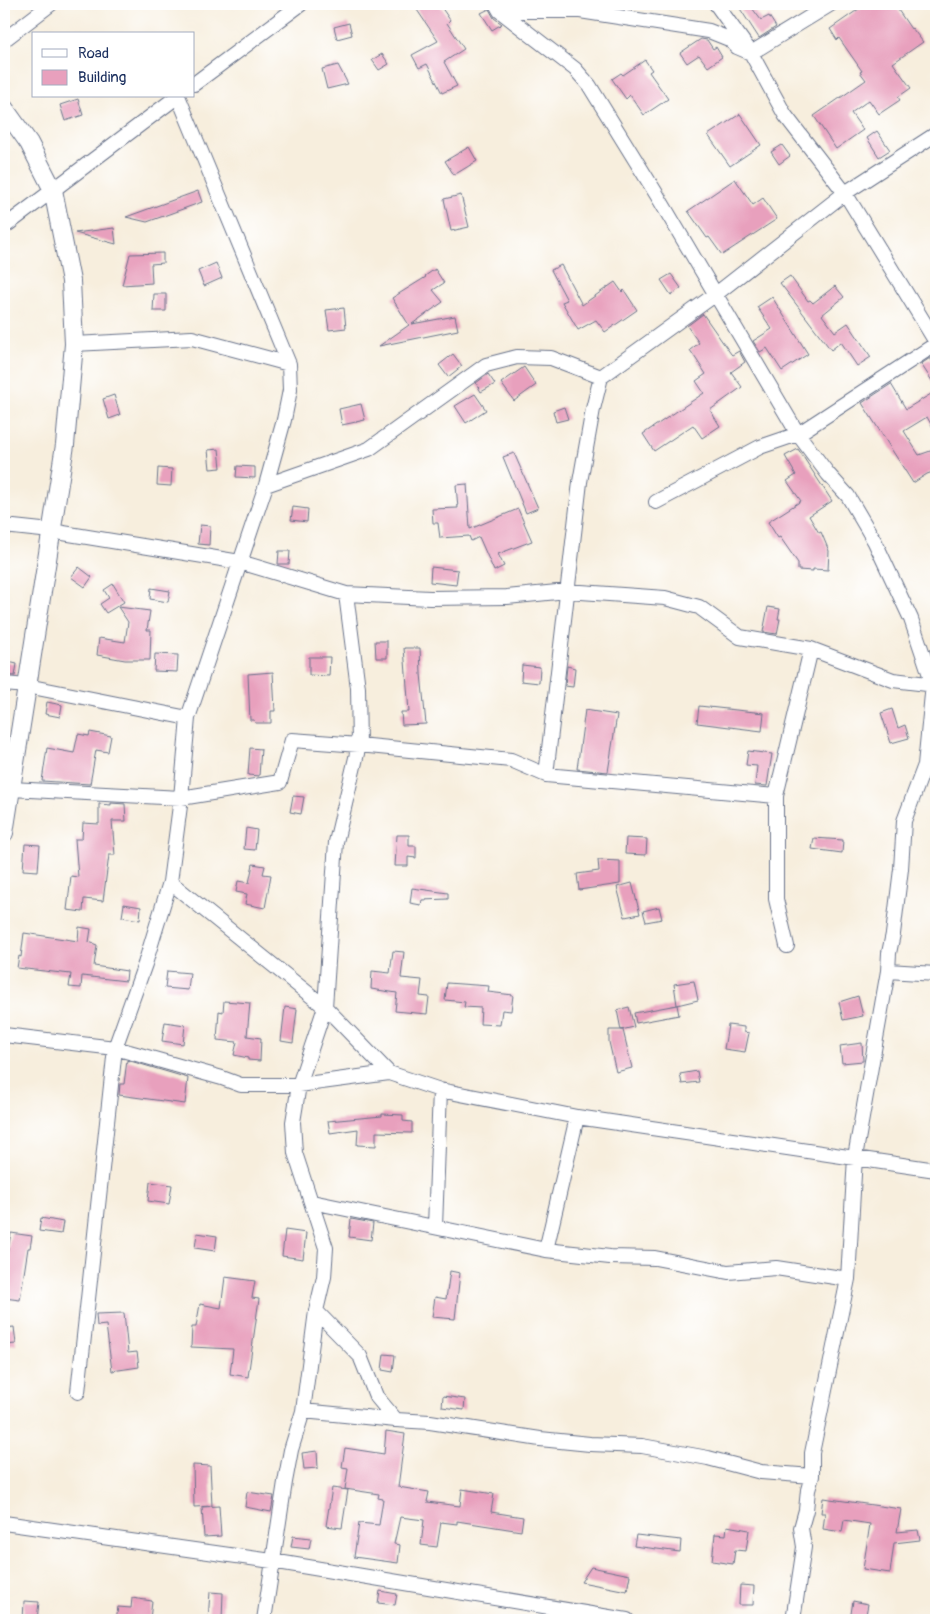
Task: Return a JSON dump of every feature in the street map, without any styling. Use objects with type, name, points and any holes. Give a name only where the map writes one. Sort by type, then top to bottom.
[{"type":"street","points":[[4,40],[51,4]]},
{"type":"street","points":[[195,83],[301,4]]},
{"type":"street","points":[[656,502],[760,447],[798,434],[936,343],[845,193],[785,115],[751,53],[716,4]]},
{"type":"street","points":[[751,53],[831,4]]},
{"type":"street","points":[[498,7],[580,11],[708,31],[729,40],[737,47],[751,53]]},
{"type":"street","points":[[498,7],[583,77],[658,195],[798,434],[828,474],[848,496],[875,542],[912,619],[935,684],[925,765],[904,821],[901,869],[893,934],[888,954],[888,971],[855,1157],[848,1279],[812,1453],[812,1476],[801,1528],[804,1547],[794,1620]]},
{"type":"street","points":[[4,226],[175,98]]},
{"type":"street","points":[[78,1392],[115,1048],[145,964],[170,882],[182,798],[188,718],[266,485],[284,420],[290,390],[289,364],[179,98]]},
{"type":"street","points":[[4,108],[29,143],[53,190],[71,281],[74,344],[65,445],[4,833]]},
{"type":"street","points":[[546,775],[580,482],[593,409],[602,377],[716,294],[845,193],[936,134]]},
{"type":"street","points":[[74,344],[192,338],[289,364]]},
{"type":"street","points":[[266,485],[369,449],[486,365],[517,357],[551,358],[602,377]]},
{"type":"street","points":[[4,526],[51,531],[240,562],[346,594],[430,598],[507,597],[567,591],[665,598],[699,607],[740,637],[811,649],[893,680],[935,684]]},
{"type":"street","points":[[264,1620],[291,1450],[303,1411],[316,1311],[324,1277],[326,1248],[295,1152],[293,1122],[300,1085],[325,1007],[336,842],[359,744],[358,688],[346,594]]},
{"type":"street","points":[[787,946],[776,899],[776,796],[811,649]]},
{"type":"street","points":[[4,684],[27,686],[188,718]]},
{"type":"street","points":[[11,789],[182,798],[280,782],[292,740],[359,744],[511,760],[546,775],[776,796]]},
{"type":"street","points":[[170,882],[325,1007],[389,1073]]},
{"type":"street","points":[[888,971],[936,974]]},
{"type":"street","points":[[4,1035],[115,1048],[241,1085],[300,1085],[389,1073],[440,1090],[577,1117],[936,1170]]},
{"type":"street","points":[[435,1227],[440,1090]]},
{"type":"street","points":[[546,1250],[577,1117]]},
{"type":"street","points":[[312,1202],[546,1250],[610,1257],[655,1258],[728,1272],[776,1268],[848,1279]]},
{"type":"street","points":[[316,1311],[360,1356],[376,1396],[396,1420]]},
{"type":"street","points":[[303,1411],[430,1422],[540,1440],[642,1446],[708,1458],[761,1472],[812,1476]]},
{"type":"street","points":[[4,1523],[272,1561],[627,1620]]},
{"type":"building","points":[[413,4],[439,4],[450,20],[447,23],[464,49],[444,62],[457,86],[442,93],[427,64],[419,68],[412,55],[438,41]]},
{"type":"building","points":[[737,4],[749,4],[761,20],[769,16],[776,27],[759,38]]},
{"type":"building","points":[[866,4],[894,4],[911,29],[923,42],[893,63],[911,88],[898,97],[900,100],[879,114],[869,100],[851,113],[863,130],[836,149],[814,116],[866,80],[860,72],[862,71],[839,38],[837,40],[830,29]]},
{"type":"building","points":[[489,9],[494,18],[502,24],[492,30],[481,13]]},
{"type":"building","points":[[349,23],[352,35],[337,39],[334,27]]},
{"type":"building","points":[[701,39],[707,40],[713,49],[716,47],[722,57],[708,67],[699,55],[687,63],[680,53]]},
{"type":"building","points":[[382,54],[389,64],[379,70],[372,60]]},
{"type":"building","points":[[645,60],[652,70],[649,72],[668,99],[644,115],[630,95],[626,99],[612,79],[621,73],[623,75]]},
{"type":"building","points":[[338,65],[348,84],[327,89],[322,69]]},
{"type":"building","points":[[78,99],[83,115],[65,121],[60,105]]},
{"type":"building","points":[[740,114],[761,145],[730,166],[708,135]]},
{"type":"building","points":[[877,131],[890,150],[879,157],[867,138]]},
{"type":"building","points":[[782,145],[790,156],[779,164],[771,152]]},
{"type":"building","points":[[469,147],[477,161],[454,175],[445,161]]},
{"type":"building","points":[[735,179],[753,205],[763,198],[777,219],[722,255],[688,211]]},
{"type":"building","points":[[198,191],[202,202],[147,222],[126,217]]},
{"type":"building","points":[[461,195],[469,227],[451,231],[444,199]]},
{"type":"building","points":[[114,228],[116,244],[75,233]]},
{"type":"building","points":[[163,253],[163,263],[151,264],[152,283],[122,285],[130,254]]},
{"type":"building","points":[[216,263],[222,278],[204,286],[198,271]]},
{"type":"building","points":[[561,265],[582,305],[615,282],[622,292],[624,290],[637,310],[605,332],[596,320],[578,330],[562,302],[567,300],[551,270]]},
{"type":"building","points":[[435,269],[444,283],[433,290],[443,302],[412,324],[455,316],[458,330],[379,346],[409,325],[392,298],[426,277]]},
{"type":"building","points":[[671,274],[681,288],[671,295],[661,280]]},
{"type":"building","points":[[790,276],[808,301],[810,300],[813,303],[835,286],[844,297],[822,315],[835,332],[848,323],[871,357],[857,366],[841,342],[831,350],[780,283]]},
{"type":"building","points":[[154,294],[166,294],[166,311],[153,311]]},
{"type":"building","points":[[772,297],[808,354],[782,371],[767,348],[760,352],[753,341],[772,329],[757,307]]},
{"type":"building","points":[[344,308],[346,328],[329,330],[326,310]]},
{"type":"building","points":[[703,314],[731,354],[739,351],[745,362],[731,372],[742,387],[710,410],[720,426],[702,438],[693,425],[654,451],[643,434],[704,393],[696,381],[706,374],[690,350],[699,343],[687,326]]},
{"type":"building","points":[[453,354],[462,366],[448,377],[439,365]]},
{"type":"building","points":[[930,358],[936,367],[936,387],[921,364]]},
{"type":"building","points":[[524,367],[536,385],[514,401],[501,383]]},
{"type":"building","points":[[488,374],[495,384],[481,392],[476,383]]},
{"type":"building","points":[[891,384],[906,409],[936,391],[936,433],[927,417],[904,431],[919,455],[936,449],[936,471],[927,474],[913,483],[862,403]]},
{"type":"building","points":[[475,394],[486,410],[466,423],[455,406]]},
{"type":"building","points":[[114,395],[120,415],[109,419],[103,399]]},
{"type":"building","points":[[361,404],[365,420],[342,425],[339,409]]},
{"type":"building","points":[[564,407],[568,419],[556,422],[553,411]]},
{"type":"building","points":[[219,449],[221,468],[210,469],[208,450]]},
{"type":"building","points":[[798,449],[832,501],[809,516],[819,533],[821,532],[829,551],[828,570],[798,570],[798,563],[768,522],[801,501],[787,481],[796,475],[785,456]]},
{"type":"building","points":[[514,453],[538,508],[526,513],[503,457]]},
{"type":"building","points":[[237,466],[255,467],[255,478],[236,477]]},
{"type":"building","points":[[158,468],[172,469],[171,486],[157,485]]},
{"type":"building","points":[[467,484],[470,529],[518,509],[532,541],[498,554],[504,566],[494,571],[479,537],[471,541],[469,536],[440,538],[438,523],[433,523],[432,509],[458,508],[456,485]]},
{"type":"building","points":[[293,507],[308,509],[307,522],[291,520]]},
{"type":"building","points":[[200,525],[210,526],[209,545],[198,544]]},
{"type":"building","points":[[279,551],[290,551],[289,564],[278,564]]},
{"type":"building","points":[[79,567],[92,577],[85,587],[71,577]]},
{"type":"building","points":[[431,567],[458,570],[456,585],[430,582]]},
{"type":"building","points":[[113,584],[124,602],[106,613],[100,604],[109,598],[104,590]]},
{"type":"building","points":[[151,588],[170,591],[168,602],[150,599]]},
{"type":"building","points":[[118,607],[150,611],[147,630],[151,630],[150,660],[125,660],[97,655],[99,638],[125,642],[128,622]]},
{"type":"building","points":[[768,607],[780,609],[777,634],[763,632]]},
{"type":"building","points":[[375,641],[387,641],[387,658],[376,658]]},
{"type":"building","points":[[404,648],[420,648],[426,724],[402,725],[401,712],[409,712]]},
{"type":"building","points":[[155,654],[178,655],[177,672],[154,671]]},
{"type":"building","points":[[309,657],[330,657],[329,676],[309,675]]},
{"type":"building","points":[[4,661],[17,664],[15,676],[4,675]]},
{"type":"building","points":[[522,665],[540,667],[539,683],[521,681]]},
{"type":"building","points":[[567,666],[575,668],[573,687],[565,686]]},
{"type":"building","points":[[273,672],[275,711],[271,711],[271,723],[255,723],[254,720],[250,720],[248,674]]},
{"type":"building","points":[[47,702],[62,705],[60,717],[45,714]]},
{"type":"building","points":[[699,706],[764,713],[762,731],[697,723]]},
{"type":"building","points":[[892,709],[898,728],[905,725],[909,738],[891,743],[881,713]]},
{"type":"building","points":[[585,710],[617,715],[608,772],[577,769]]},
{"type":"building","points":[[90,732],[111,736],[108,752],[96,750],[90,784],[42,781],[47,748],[74,753],[78,734],[89,736]]},
{"type":"building","points":[[250,748],[261,749],[259,776],[248,775]]},
{"type":"building","points":[[748,751],[772,754],[767,786],[755,785],[757,766],[746,765]]},
{"type":"building","points":[[293,796],[304,797],[301,814],[290,812]]},
{"type":"building","points":[[111,803],[125,804],[126,821],[112,821],[115,855],[109,855],[103,901],[84,899],[83,912],[67,910],[71,876],[78,877],[75,839],[82,839],[83,823],[99,824],[99,804],[111,805]]},
{"type":"building","points":[[246,828],[257,830],[255,850],[244,849]]},
{"type":"building","points":[[397,835],[409,835],[409,846],[416,846],[416,858],[408,857],[408,866],[395,866]]},
{"type":"building","points":[[626,838],[647,839],[646,855],[625,854]]},
{"type":"building","points":[[814,838],[843,840],[842,853],[812,849]]},
{"type":"building","points":[[25,844],[40,845],[38,871],[23,870]]},
{"type":"building","points":[[598,860],[620,861],[620,884],[579,890],[577,874],[599,871]]},
{"type":"building","points":[[253,864],[265,866],[263,874],[271,875],[265,908],[245,904],[247,894],[236,892],[238,881],[249,883]]},
{"type":"building","points":[[632,883],[640,914],[625,917],[617,887]]},
{"type":"building","points":[[412,888],[448,893],[448,899],[422,900],[421,905],[410,903]]},
{"type":"building","points":[[124,904],[141,907],[140,920],[122,917]]},
{"type":"building","points":[[659,907],[662,919],[646,922],[643,911]]},
{"type":"building","points":[[79,927],[91,929],[89,942],[97,945],[94,966],[127,971],[126,981],[82,976],[81,988],[69,987],[71,974],[17,968],[19,956],[21,957],[24,933],[78,941]]},
{"type":"building","points":[[393,951],[404,952],[401,978],[422,980],[420,996],[429,997],[427,1014],[395,1011],[397,993],[371,989],[372,971],[390,973]]},
{"type":"building","points":[[167,971],[190,973],[188,990],[165,988]]},
{"type":"building","points":[[694,981],[698,1000],[677,1005],[674,984]]},
{"type":"building","points":[[447,983],[489,986],[488,992],[513,995],[511,1011],[502,1010],[500,1025],[480,1024],[481,1008],[464,1007],[465,1002],[445,1000]]},
{"type":"building","points":[[858,996],[863,1016],[843,1020],[839,1002]]},
{"type":"building","points":[[224,1001],[250,1003],[247,1036],[261,1038],[260,1061],[248,1060],[248,1058],[234,1055],[237,1042],[217,1040],[219,1011],[223,1012]]},
{"type":"building","points":[[677,1005],[679,1015],[636,1023],[634,1013]]},
{"type":"building","points":[[285,1007],[297,1009],[293,1043],[281,1041]]},
{"type":"building","points":[[629,1007],[634,1027],[621,1030],[617,1010]]},
{"type":"building","points":[[165,1022],[185,1025],[183,1044],[162,1041]]},
{"type":"building","points":[[728,1025],[744,1027],[744,1032],[749,1033],[745,1052],[724,1049]]},
{"type":"building","points":[[609,1030],[623,1030],[632,1068],[616,1072],[609,1042]]},
{"type":"building","points":[[862,1043],[863,1061],[842,1063],[840,1046]]},
{"type":"building","points":[[127,1060],[188,1078],[185,1104],[119,1095],[120,1084],[124,1084]]},
{"type":"building","points":[[697,1071],[699,1082],[682,1084],[680,1074]]},
{"type":"building","points":[[382,1114],[403,1115],[403,1121],[412,1122],[412,1133],[376,1132],[376,1146],[357,1145],[358,1129],[330,1133],[328,1121],[382,1116]]},
{"type":"building","points":[[150,1182],[172,1185],[169,1204],[148,1201]]},
{"type":"building","points":[[41,1218],[63,1222],[61,1234],[39,1231]]},
{"type":"building","points":[[351,1219],[373,1223],[371,1240],[349,1237]]},
{"type":"building","points":[[285,1230],[306,1233],[303,1259],[282,1256]]},
{"type":"building","points":[[11,1233],[32,1236],[30,1248],[28,1248],[20,1300],[4,1298],[4,1271]]},
{"type":"building","points":[[197,1233],[217,1236],[215,1251],[195,1248]]},
{"type":"building","points":[[450,1271],[460,1273],[455,1319],[432,1317],[435,1297],[446,1299]]},
{"type":"building","points":[[225,1277],[255,1281],[252,1298],[259,1299],[248,1377],[230,1374],[233,1349],[191,1347],[192,1327],[196,1327],[200,1304],[221,1308]]},
{"type":"building","points":[[124,1313],[128,1353],[137,1352],[139,1367],[112,1371],[106,1325],[97,1326],[96,1314]]},
{"type":"building","points":[[14,1327],[16,1344],[4,1345],[4,1328]]},
{"type":"building","points":[[384,1354],[395,1355],[393,1372],[382,1370]]},
{"type":"building","points":[[443,1396],[465,1399],[464,1410],[442,1407]]},
{"type":"building","points":[[386,1431],[405,1434],[398,1487],[429,1492],[427,1502],[460,1506],[462,1489],[494,1494],[491,1512],[523,1517],[521,1531],[457,1521],[457,1524],[441,1522],[437,1547],[421,1545],[424,1520],[400,1517],[394,1544],[400,1545],[398,1563],[354,1557],[359,1523],[379,1525],[383,1499],[378,1498],[379,1494],[345,1489],[348,1468],[342,1467],[345,1448],[384,1454]]},
{"type":"building","points":[[317,1451],[318,1468],[304,1469],[302,1453]]},
{"type":"building","points":[[193,1465],[210,1466],[212,1506],[194,1507]]},
{"type":"building","points":[[332,1488],[348,1490],[342,1528],[326,1526]]},
{"type":"building","points":[[247,1492],[274,1496],[271,1512],[245,1507]]},
{"type":"building","points":[[823,1498],[901,1509],[897,1532],[918,1530],[920,1540],[894,1543],[890,1573],[863,1569],[870,1524],[844,1520],[842,1532],[823,1529],[825,1513],[821,1513]]},
{"type":"building","points":[[219,1506],[221,1536],[204,1537],[202,1507]]},
{"type":"building","points":[[727,1526],[749,1530],[746,1551],[735,1550],[733,1564],[712,1561],[715,1534],[726,1535]]},
{"type":"building","points":[[636,1535],[681,1540],[680,1552],[634,1546]]},
{"type":"building","points":[[293,1536],[311,1538],[309,1549],[291,1547]]},
{"type":"building","points":[[591,1567],[630,1575],[627,1591],[581,1582]]},
{"type":"building","points":[[740,1585],[754,1586],[753,1605],[739,1605]]},
{"type":"building","points":[[380,1591],[397,1594],[395,1605],[378,1603]]},
{"type":"building","points":[[210,1592],[223,1593],[222,1620],[208,1620]]},
{"type":"building","points":[[132,1598],[152,1601],[150,1620],[116,1620],[118,1607],[131,1608]]},
{"type":"building","points":[[24,1601],[39,1602],[37,1620],[23,1620]]},
{"type":"building","points":[[853,1601],[868,1604],[865,1620],[850,1620]]}]
